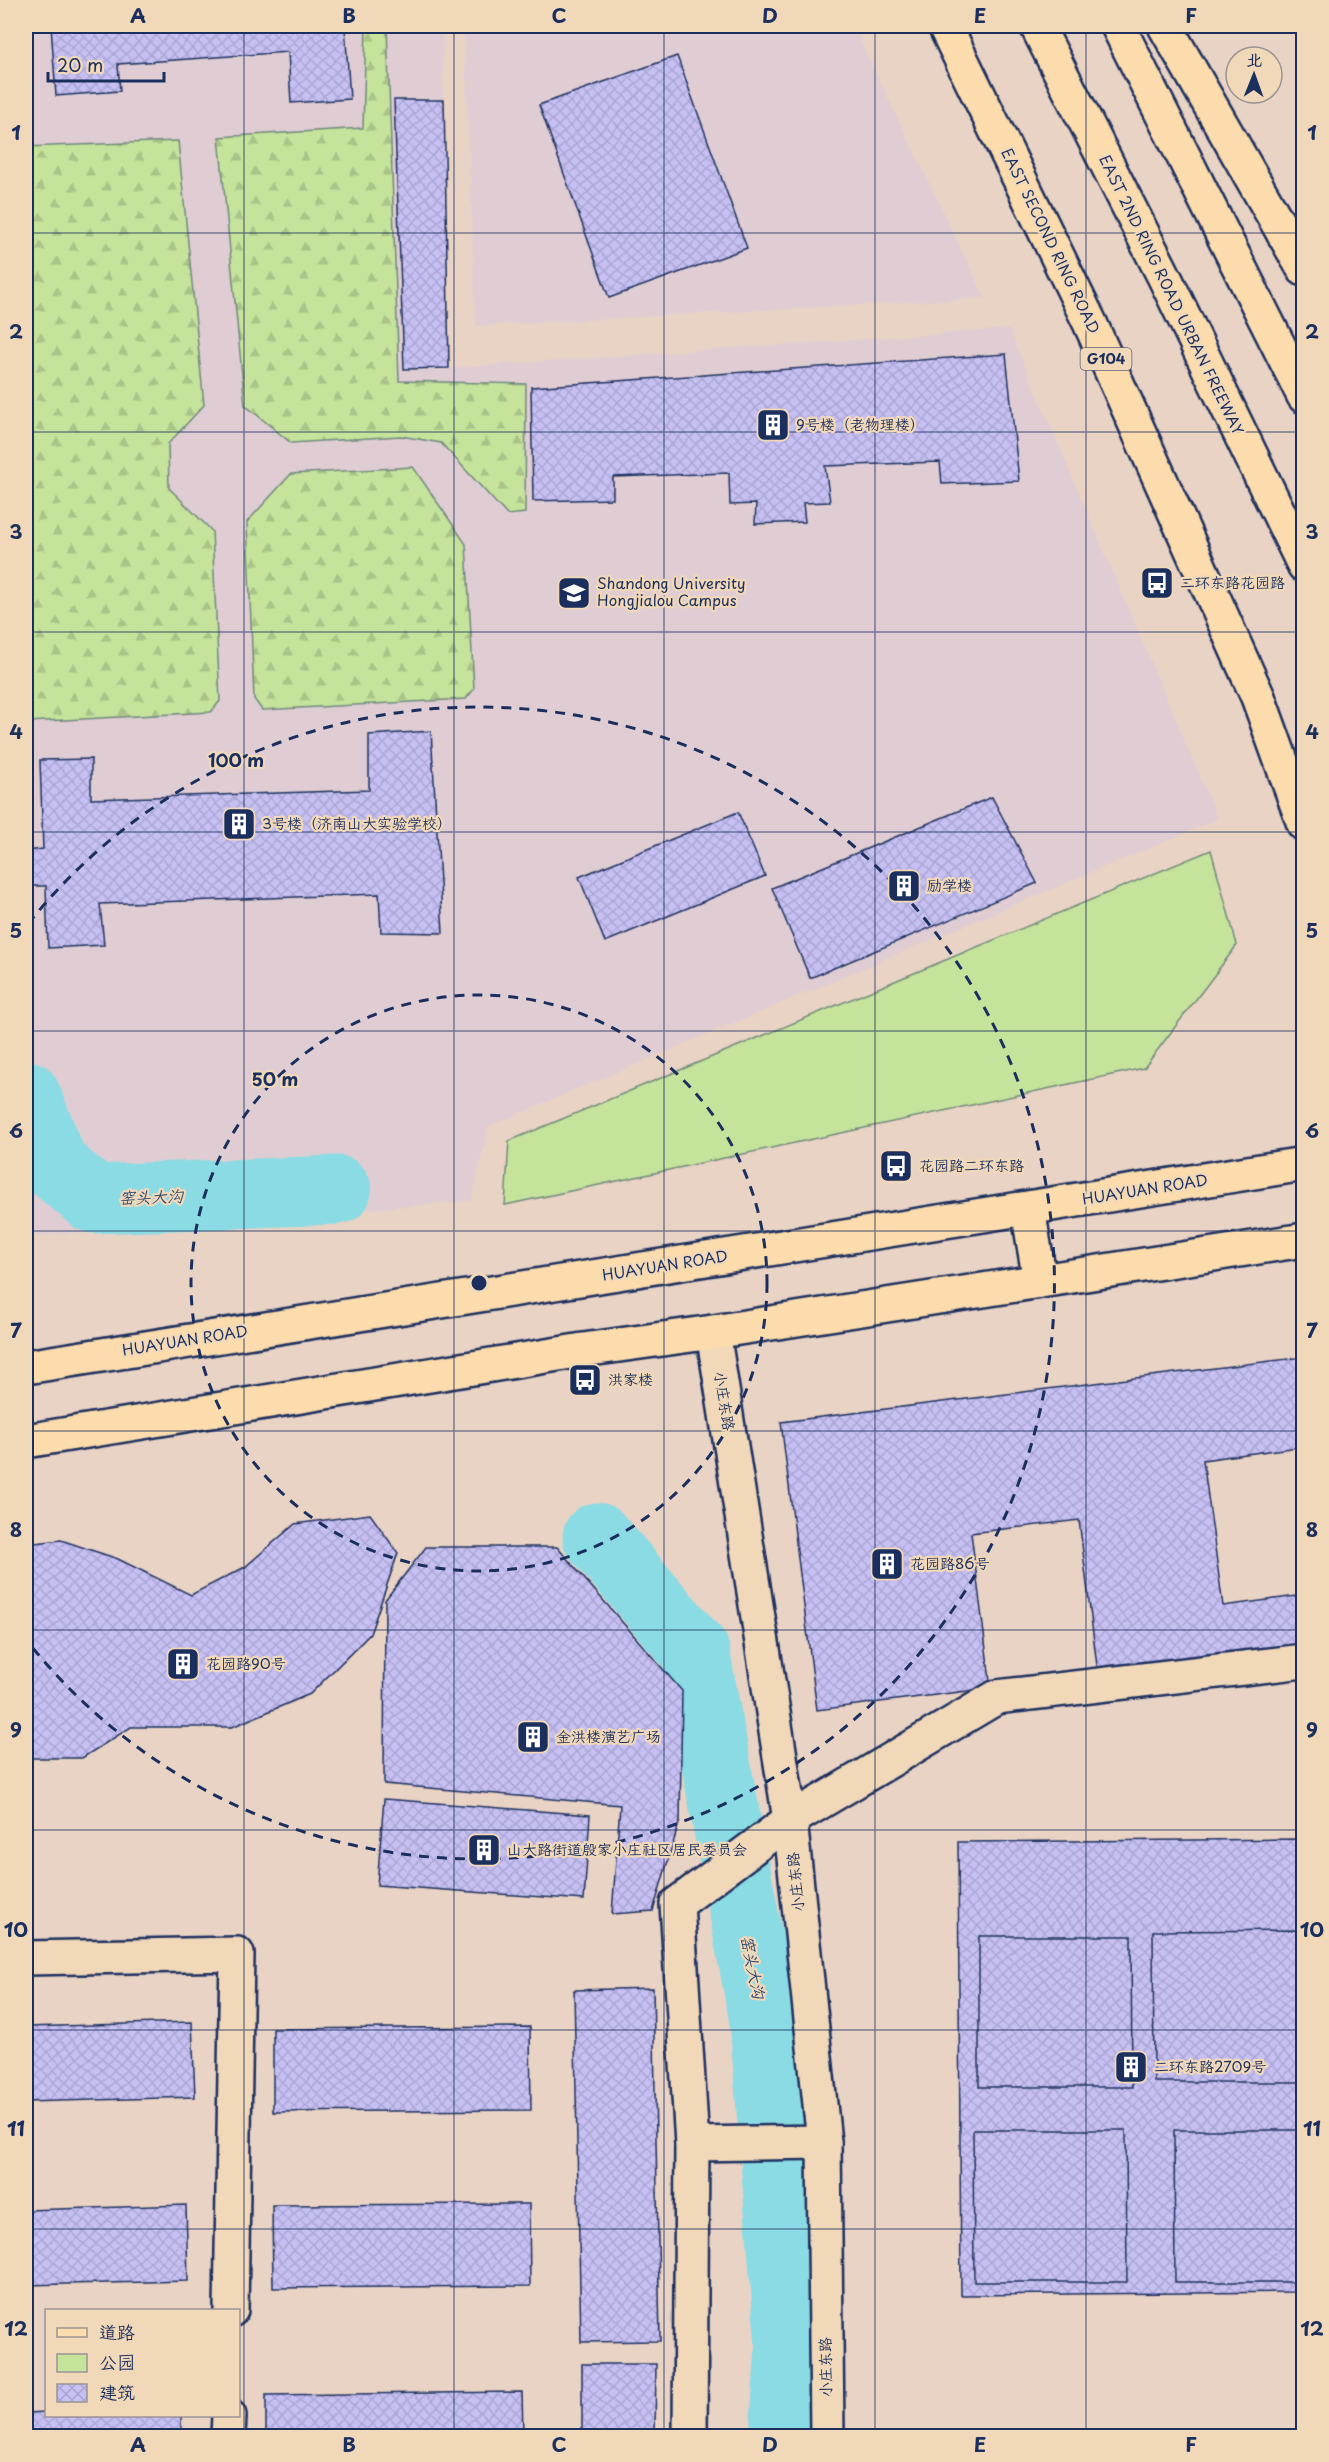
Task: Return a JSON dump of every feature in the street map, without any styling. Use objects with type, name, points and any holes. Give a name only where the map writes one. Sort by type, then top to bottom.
[{"type":"main road","name":"EAST SECOND RING ROAD","points":[[945,26],[1090,323],[1258,697],[1304,824]]},
{"type":"main road","name":"EAST 2ND RING ROAD URBAN FREEWAY","points":[[1037,26],[1166,278],[1304,565]]},
{"type":"main road","points":[[1118,26],[1304,396]]},
{"type":"main road","points":[[1165,26],[1304,269]]},
{"type":"main road","name":"HUAYUAN ROAD","points":[[26,1366],[1304,1164]]},
{"type":"main road","points":[[1028,1209],[1040,1281]]},
{"type":"main road","points":[[26,1441],[583,1350],[713,1332],[1304,1240]]},
{"type":"street","name":"小庄东路","points":[[713,1332],[790,1820],[813,2142],[827,2436]]},
{"type":"street","points":[[690,2436],[692,2144],[677,1904],[790,1820],[997,1697],[1304,1661]]},
{"type":"street","points":[[26,1958],[237,1954],[231,2309]]},
{"type":"street","points":[[692,2144],[813,2142]]},
{"type":"street","points":[[228,2436],[229,2417]]},
{"type":"shaded area","name":"Shandong University Hongjialou Campus","points":[[26,26],[442,26],[450,368],[1009,329],[1218,819],[489,1126],[471,1201],[26,1237]]},
{"type":"shaded area","points":[[464,26],[853,26],[985,298],[476,326]]},
{"type":"green space","points":[[366,26],[387,26],[399,381],[526,384],[525,513],[507,515],[441,443],[401,436],[291,443],[245,405],[219,137],[363,128]]},
{"type":"green space","points":[[178,141],[204,405],[168,444],[169,488],[212,531],[220,701],[211,712],[28,722],[26,814],[26,147]]},
{"type":"green space","points":[[413,467],[466,544],[474,689],[466,699],[262,710],[254,699],[247,522],[291,474]]},
{"type":"green space","points":[[1211,850],[1237,945],[1144,1068],[505,1205],[509,1141]]},
{"type":"building","points":[[51,26],[345,26],[350,99],[291,103],[288,52],[118,64],[120,91],[56,96]]},
{"type":"building","points":[[677,56],[747,248],[609,298],[539,105]]},
{"type":"building","points":[[394,100],[444,100],[449,368],[404,369]]},
{"type":"building","name":"9号楼（老物理楼）","points":[[1006,354],[1019,481],[942,484],[940,462],[825,466],[830,502],[803,503],[805,522],[755,524],[756,504],[730,505],[729,473],[613,477],[613,499],[533,501],[531,387]]},
{"type":"building","name":"3号楼（济南山大实验学校）","points":[[431,731],[443,933],[381,932],[379,894],[100,904],[104,945],[48,948],[46,886],[29,886],[26,851],[43,849],[40,760],[91,759],[91,799],[369,790],[369,735]]},
{"type":"building","name":"励学楼","points":[[992,797],[1037,883],[810,978],[772,888]]},
{"type":"building","points":[[738,812],[765,876],[605,942],[579,877]]},
{"type":"building","name":"花园路86号","points":[[1304,1357],[1304,1488],[1298,1447],[1203,1460],[1223,1606],[1304,1595],[1304,1649],[1098,1674],[1079,1520],[971,1533],[991,1688],[817,1710],[781,1422]]},
{"type":"building","name":"花园路90号","points":[[370,1514],[398,1553],[370,1634],[310,1694],[232,1727],[131,1727],[82,1758],[26,1758],[26,1544],[61,1540],[118,1559],[191,1595],[245,1567],[295,1524]]},
{"type":"building","name":"金洪楼演艺广场","points":[[426,1547],[557,1547],[682,1691],[680,1820],[653,1911],[612,1914],[620,1805],[384,1784],[385,1600]]},
{"type":"building","name":"山大路街道殷家小庄社区居民委员会","points":[[384,1799],[590,1815],[584,1900],[377,1885]]},
{"type":"building","name":"二环东路2709号","points":[[1304,1839],[1304,2292],[961,2295],[958,1842]]},
{"type":"building","points":[[1304,1930],[1304,2082],[1154,2082],[1153,1931]]},
{"type":"building","points":[[979,1936],[1131,1936],[1132,2087],[979,2087]]},
{"type":"building","points":[[653,1988],[660,2341],[581,2342],[574,1990]]},
{"type":"building","points":[[192,2022],[195,2097],[26,2102],[26,2027]]},
{"type":"building","points":[[530,2027],[531,2110],[273,2112],[273,2029]]},
{"type":"building","points":[[973,2130],[1126,2130],[1127,2282],[974,2282]]},
{"type":"building","points":[[1174,2130],[1304,2130],[1304,2282],[1175,2282]]},
{"type":"building","points":[[529,2204],[530,2286],[273,2288],[272,2205]]},
{"type":"building","points":[[186,2205],[188,2281],[26,2285],[26,2210]]},
{"type":"building","points":[[582,2364],[656,2364],[655,2436],[582,2436]]},
{"type":"building","points":[[522,2392],[523,2436],[266,2436],[266,2395]]},
{"type":"building","points":[[45,2412],[45,2417],[181,2417],[181,2436],[26,2436],[26,2413]]},
{"type":"waterway","name":"窑头大沟","points":[[26,1095],[54,1166],[94,1199],[337,1190]]},
{"type":"waterway","name":"窑头大沟","points":[[597,1537],[695,1651],[764,2021],[790,2346],[784,2436]]},
{"type":"place","name":"9号楼（老物理楼）","points":[[773,425]]},
{"type":"place","name":"二环东路花园路","points":[[1157,583]]},
{"type":"place","name":"Shandong University Hongjialou Campus","points":[[574,593]]},
{"type":"place","name":"3号楼（济南山大实验学校）","points":[[239,824]]},
{"type":"place","name":"励学楼","points":[[904,886]]},
{"type":"place","name":"花园路二环东路","points":[[896,1166]]},
{"type":"place","name":"洪家楼","points":[[585,1380]]},
{"type":"place","name":"花园路86号","points":[[887,1564]]},
{"type":"place","name":"花园路90号","points":[[183,1664]]},
{"type":"place","name":"金洪楼演艺广场","points":[[533,1737]]},
{"type":"place","name":"山大路街道殷家小庄社区居民委员会","points":[[484,1850]]},
{"type":"place","name":"二环东路2709号","points":[[1131,2067]]}]
